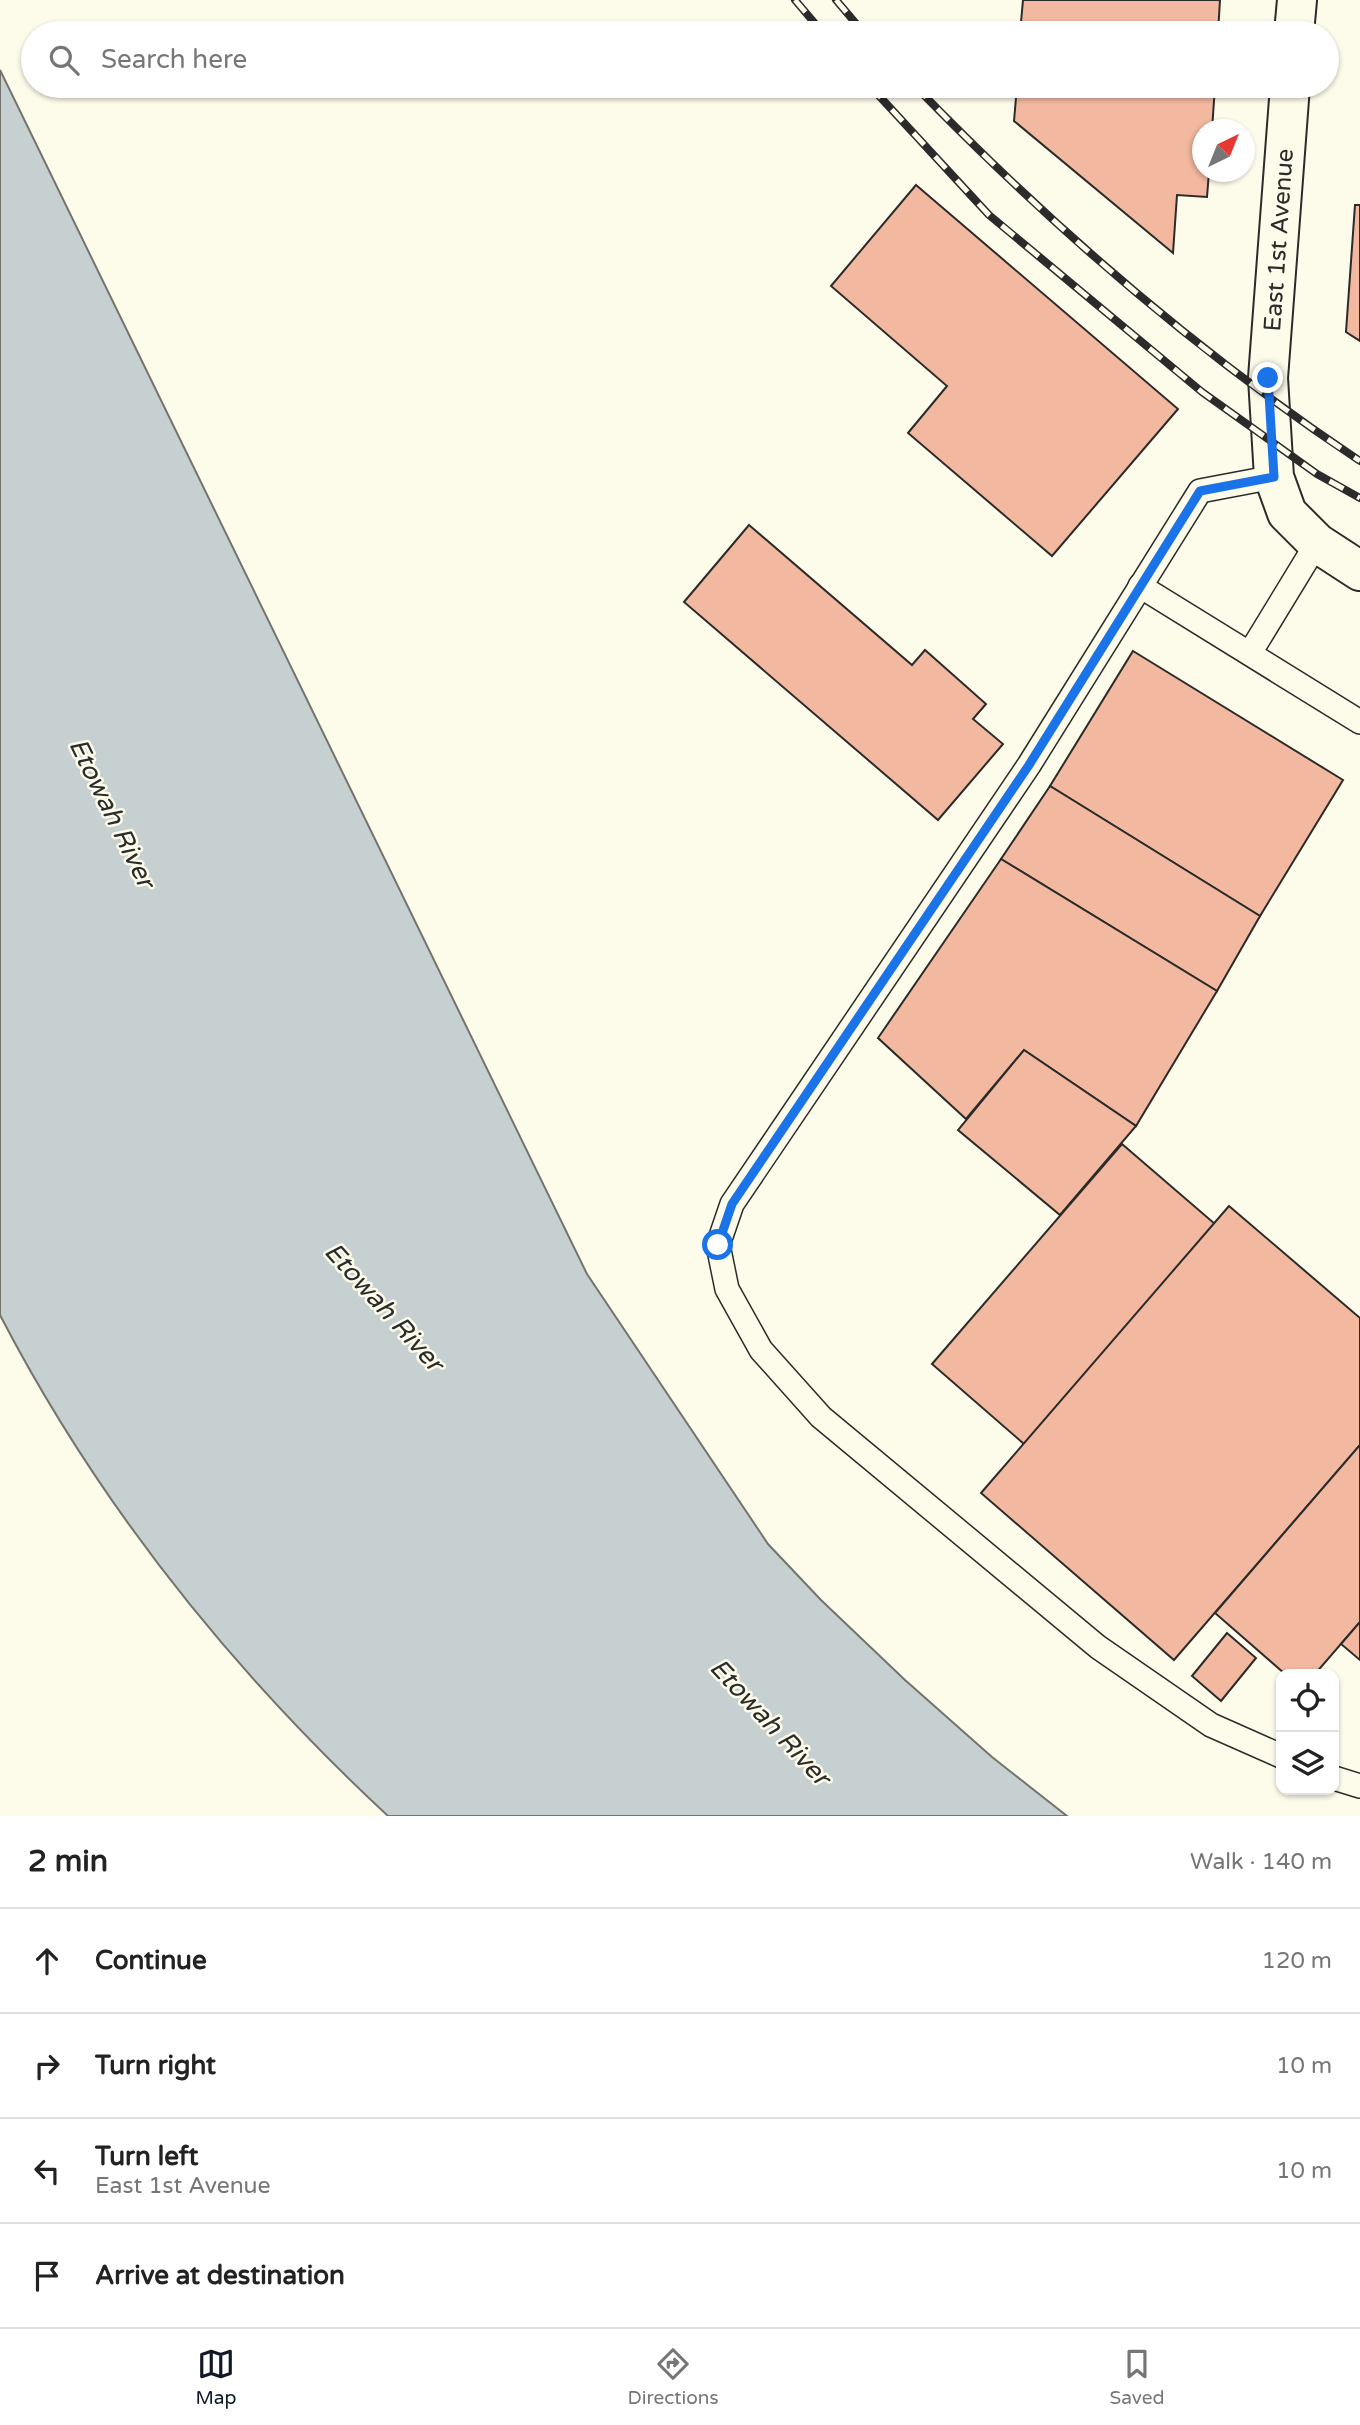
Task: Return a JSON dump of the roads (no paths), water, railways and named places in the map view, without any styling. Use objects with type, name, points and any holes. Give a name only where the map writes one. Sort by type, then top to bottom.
[{"type":"street","points":[[1295,21],[1297,0]]},
{"type":"street","name":"East 1st Avenue","points":[[1289,98],[1268,378],[1274,477],[1287,513],[1317,543],[1360,570]]},
{"type":"lane","points":[[1274,477],[1200,491],[1029,765],[732,1204],[718,1245],[727,1289],[761,1350],[821,1417],[1098,1647],[1211,1725],[1276,1754]]},
{"type":"lane","points":[[1250,653],[1317,543]]},
{"type":"lane","points":[[1140,586],[1360,722]]},
{"type":"lane","points":[[1339,1780],[1360,1786]]},
{"type":"water","name":"Etowah River","points":[[0,70],[587,1274],[768,1544],[821,1600],[905,1680],[992,1757],[1067,1816],[388,1816],[275,1703],[172,1582],[80,1453],[38,1385],[0,1315]]},
{"type":"railway","points":[[795,0],[813,21]]},
{"type":"railway","points":[[836,0],[854,21]]},
{"type":"railway","points":[[881,98],[989,215],[1202,392],[1317,474],[1360,498]]},
{"type":"railway","points":[[927,98],[1019,188],[1127,285],[1241,376],[1360,461]]}]
